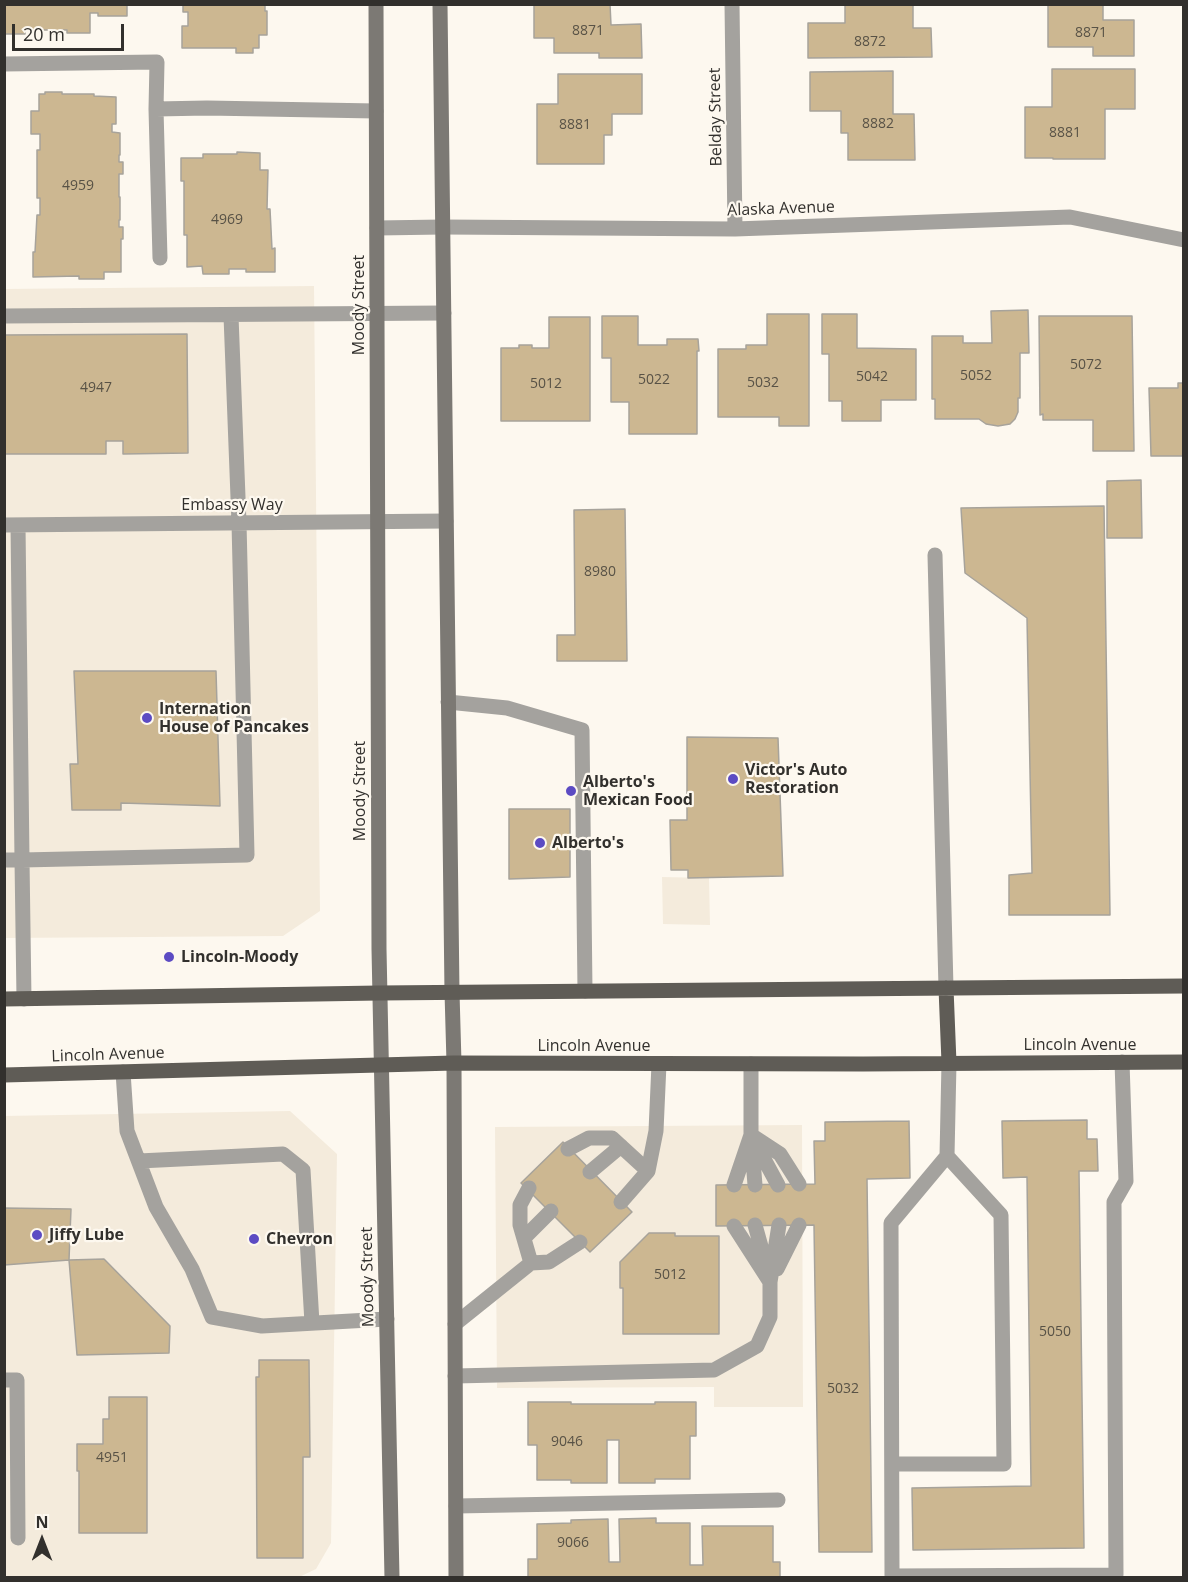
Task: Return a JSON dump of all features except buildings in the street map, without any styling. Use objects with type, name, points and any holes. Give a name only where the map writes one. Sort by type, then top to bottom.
[{"type":"main road","name":"Moody Street","points":[[376,4],[379,993],[392,1578]]},
{"type":"main road","points":[[440,4],[454,1064],[456,1578]]},
{"type":"main road","points":[[4,999],[452,992],[1184,986]]},
{"type":"main road","points":[[946,988],[950,1064]]},
{"type":"main road","name":"Lincoln Avenue","points":[[4,1075],[454,1064],[1184,1062]]},
{"type":"street","name":"Belday Street","points":[[732,4],[735,229]]},
{"type":"street","points":[[4,64],[157,62],[160,258]]},
{"type":"street","points":[[156,109],[376,111]]},
{"type":"street","name":"Alaska Avenue","points":[[377,228],[735,229],[1070,217],[1184,240]]},
{"type":"street","points":[[4,316],[444,313]]},
{"type":"street","points":[[4,860],[247,855],[239,523],[231,316]]},
{"type":"street","name":"Embassy Way","points":[[11,525],[446,521]]},
{"type":"street","points":[[11,525],[22,860],[24,999]]},
{"type":"street","points":[[935,555],[946,988]]},
{"type":"street","points":[[448,702],[507,708],[582,730],[585,991]]},
{"type":"street","points":[[950,1064],[947,1156],[891,1223],[892,1576],[1116,1575],[1114,1202],[1126,1181],[1122,1062]]},
{"type":"street","points":[[621,1202],[648,1171],[656,1131],[659,1064]]},
{"type":"street","points":[[750,1064],[751,1135],[755,1185]]},
{"type":"street","points":[[123,1072],[128,1131],[156,1207],[192,1269],[212,1317],[261,1326],[387,1319]]},
{"type":"street","points":[[751,1135],[780,1154],[799,1184]]},
{"type":"street","points":[[751,1135],[778,1185]]},
{"type":"street","points":[[734,1185],[751,1135]]},
{"type":"street","points":[[568,1149],[589,1138],[612,1138],[648,1171]]},
{"type":"street","points":[[590,1172],[621,1146]]},
{"type":"street","points":[[139,1161],[283,1154],[303,1170],[312,1323]]},
{"type":"street","points":[[892,1464],[1004,1464],[1001,1215],[947,1156]]},
{"type":"street","points":[[529,1188],[520,1205],[520,1225],[531,1263]]},
{"type":"street","points":[[524,1238],[551,1211]]},
{"type":"street","points":[[755,1225],[770,1282]]},
{"type":"street","points":[[455,1376],[714,1370],[757,1346],[770,1317],[770,1282],[779,1225]]},
{"type":"street","points":[[770,1282],[799,1225]]},
{"type":"street","points":[[734,1226],[770,1282]]},
{"type":"street","points":[[455,1324],[531,1263],[549,1262],[580,1242]]},
{"type":"street","points":[[4,1380],[17,1380],[11,1507],[18,1538]]},
{"type":"street","points":[[456,1506],[778,1500]]},
{"type":"shaded area","points":[[314,286],[320,911],[283,936],[5,938],[4,289]]},
{"type":"shaded area","points":[[662,877],[709,878],[710,925],[663,924]]},
{"type":"shaded area","points":[[290,1111],[337,1154],[331,1543],[316,1569],[297,1578],[5,1577],[4,1116]]},
{"type":"shaded area","points":[[802,1125],[803,1407],[714,1407],[714,1387],[497,1388],[495,1127]]},
{"type":"place","name":"Internation House of Pancakes","points":[[147,718]]},
{"type":"place","name":"Victor's Auto Restoration","points":[[733,779]]},
{"type":"place","name":"Alberto's Mexican Food","points":[[571,791]]},
{"type":"place","name":"Alberto's","points":[[540,843]]},
{"type":"place","name":"Lincoln-Moody","points":[[169,957]]},
{"type":"place","name":"Jiffy Lube","points":[[37,1235]]},
{"type":"place","name":"Chevron","points":[[254,1239]]}]
